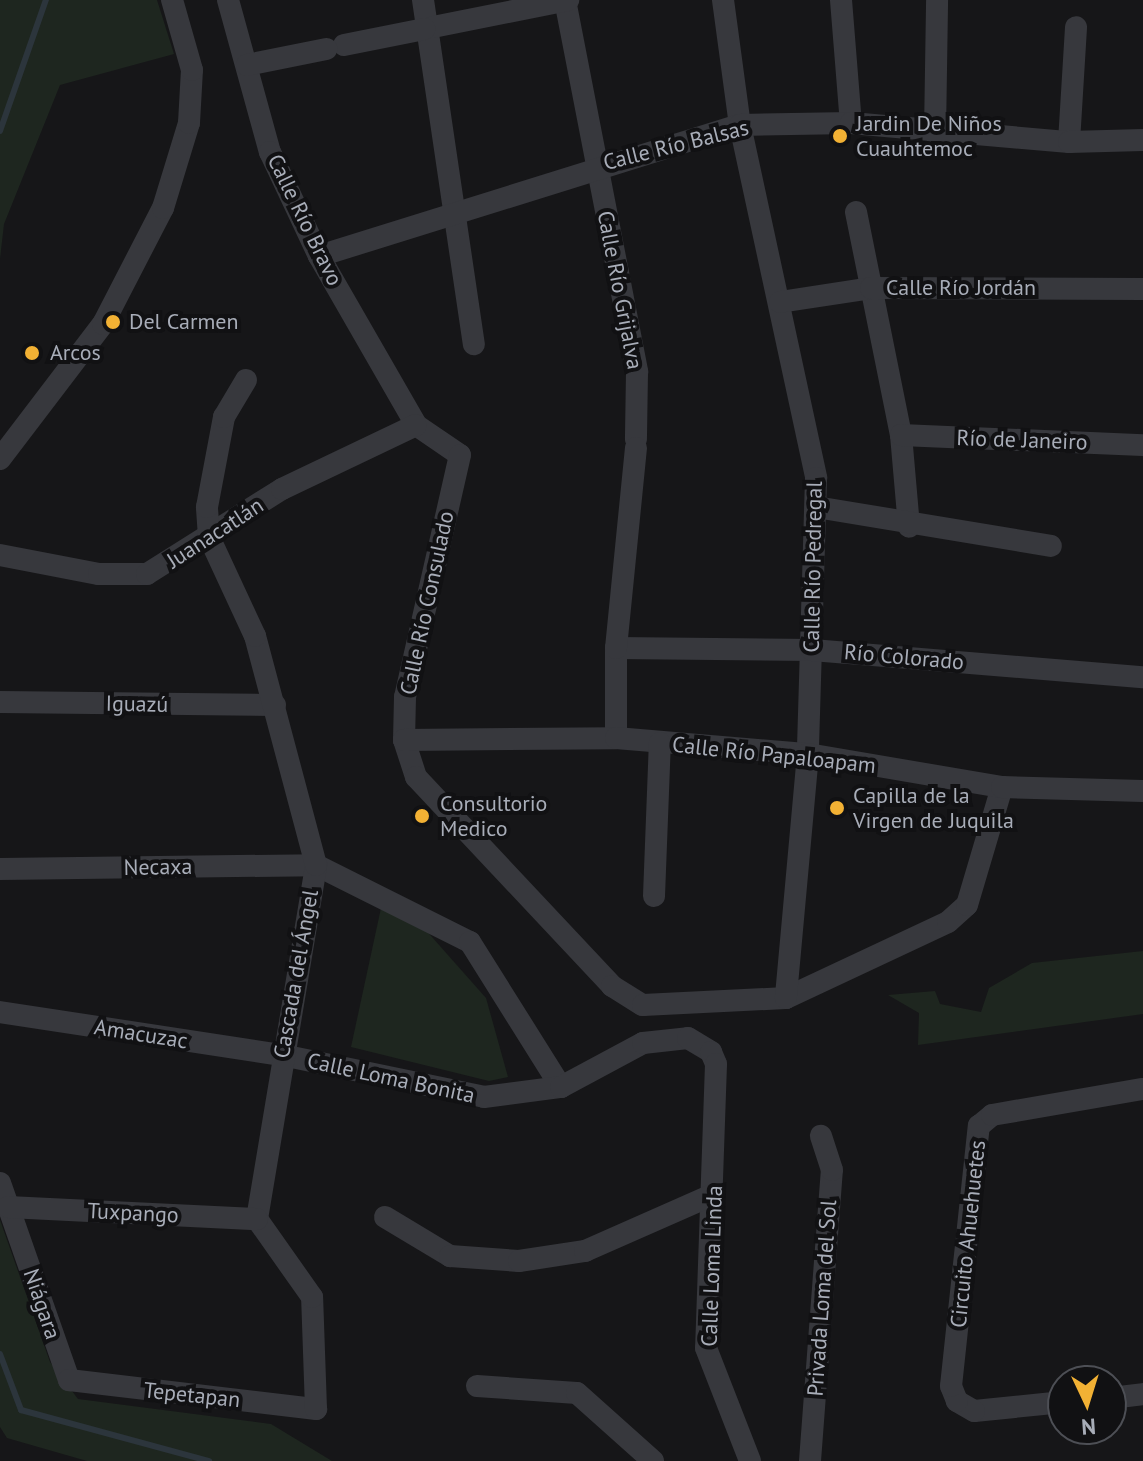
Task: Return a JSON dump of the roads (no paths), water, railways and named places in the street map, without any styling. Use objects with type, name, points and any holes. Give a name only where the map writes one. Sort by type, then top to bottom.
[{"type":"street","points":[[0,459],[103,324],[163,208],[189,123],[192,70],[172,0]]},
{"type":"street","name":"Calle Río Bravo","points":[[228,0],[274,161],[319,256],[416,425]]},
{"type":"street","points":[[423,0],[451,209],[474,344]]},
{"type":"street","points":[[247,65],[566,0]]},
{"type":"street","name":"Calle Río Grijalva","points":[[566,0],[637,372],[636,444],[616,648],[616,738]]},
{"type":"street","name":"Calle Río Pedregal","points":[[723,0],[740,125],[815,461],[808,754],[786,998]]},
{"type":"street","points":[[841,0],[851,123]]},
{"type":"street","points":[[935,133],[937,0]]},
{"type":"street","points":[[1069,142],[1076,27]]},
{"type":"street","name":"Calle Río Balsas","points":[[319,256],[451,209],[596,164],[740,125],[851,123],[935,133],[1069,142],[1143,140]]},
{"type":"street","points":[[856,212],[901,435],[909,527]]},
{"type":"street","name":"Calle Río Jordán","points":[[780,302],[871,288],[1143,289]]},
{"type":"street","points":[[209,537],[207,507],[224,417],[246,380]]},
{"type":"street","name":"Juanacatlán","points":[[0,555],[99,574],[147,574],[282,489],[416,425]]},
{"type":"street","name":"Calle Río Consulado","points":[[416,425],[460,455],[405,697],[404,740],[416,777],[612,986],[643,1005],[786,998],[948,922],[967,905],[1002,787]]},
{"type":"street","name":"Río de Janeiro","points":[[901,435],[1143,445]]},
{"type":"street","points":[[816,507],[909,527],[1051,546]]},
{"type":"street","name":"Cascada del Ángel","points":[[209,537],[255,636],[316,865],[257,1219]]},
{"type":"street","name":"Río Colorado","points":[[616,648],[812,650],[1143,677]]},
{"type":"street","name":"Iguazú","points":[[0,702],[275,705]]},
{"type":"street","name":"Calle Río Papaloapam","points":[[404,740],[616,738],[808,754],[1002,787],[1143,791]]},
{"type":"street","points":[[654,896],[660,743]]},
{"type":"street","points":[[316,865],[470,942],[561,1087]]},
{"type":"street","name":"Necaxa","points":[[0,869],[316,865]]},
{"type":"street","name":"Amacuzac","points":[[0,1012],[282,1055]]},
{"type":"street","name":"Calle Loma Bonita","points":[[282,1055],[484,1097],[561,1087],[661,1037],[688,1038],[711,1052],[716,1064]]},
{"type":"street","name":"Calle Loma Linda","points":[[716,1064],[714,1194],[706,1348],[750,1461]]},
{"type":"street","name":"Circuito Ahuehuetes","points":[[1047,1404],[974,1411],[957,1401],[951,1386],[979,1126],[992,1115],[1143,1089]]},
{"type":"street","name":"Privada Loma del Sol","points":[[810,1461],[832,1170],[821,1136]]},
{"type":"street","name":"Niágara","points":[[0,1183],[69,1380]]},
{"type":"street","points":[[385,1217],[450,1256],[519,1261],[585,1251],[714,1194]]},
{"type":"street","name":"Tuxpango","points":[[8,1207],[257,1219]]},
{"type":"street","name":"Tepetapan","points":[[69,1380],[316,1409],[312,1297],[257,1219]]},
{"type":"street","points":[[477,1386],[577,1393],[653,1461]]},
{"type":"waterway","points":[[0,131],[46,0]]},
{"type":"waterway","points":[[0,1354],[21,1410],[209,1461]]},
{"type":"place","name":"Jardin De Niños Cuauhtemoc","points":[[840,136]]},
{"type":"place","name":"Del Carmen","points":[[113,322]]},
{"type":"place","name":"Arcos","points":[[32,353]]},
{"type":"place","name":"Capilla de la Virgen de Juquila","points":[[837,808]]},
{"type":"place","name":"Consultorio Medico","points":[[422,816]]}]
